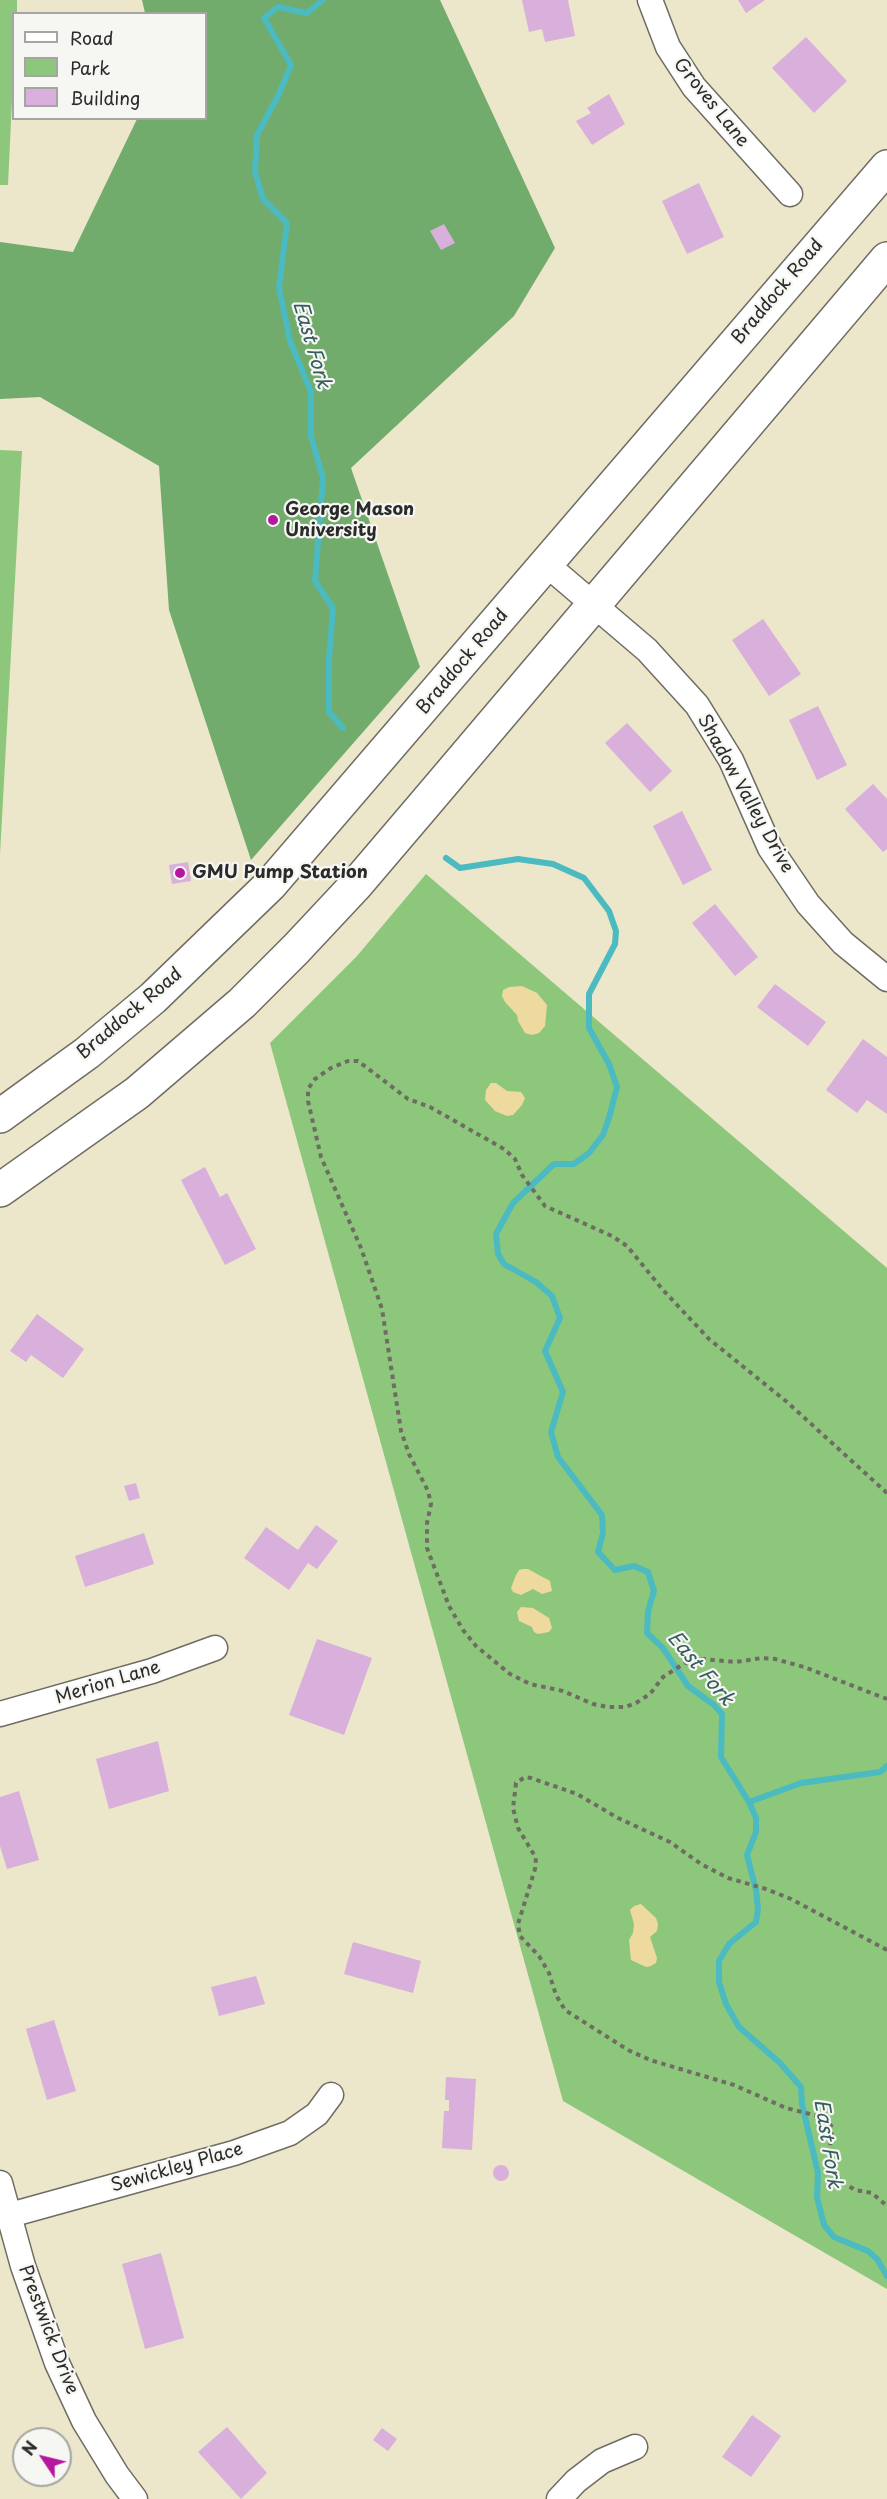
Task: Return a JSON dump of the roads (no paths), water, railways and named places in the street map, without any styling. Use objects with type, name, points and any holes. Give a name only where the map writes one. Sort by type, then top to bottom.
[{"type":"main road","name":"Braddock Road","points":[[0,1116],[87,1053],[153,998],[270,885],[887,167]]},
{"type":"main road","points":[[0,1191],[137,1093],[242,1003],[355,886],[887,259]]},
{"type":"street","name":"Groves Lane","points":[[650,0],[668,47],[694,87],[790,194]]},
{"type":"street","name":"Shadow Valley Drive","points":[[546,564],[647,650],[697,705],[730,760],[770,848],[808,904],[843,943],[887,979]]},
{"type":"street","name":"Merion Lane","points":[[0,1714],[153,1671],[215,1648]]},
{"type":"street","name":"Sewickley Place","points":[[10,2216],[234,2153],[290,2133],[317,2114],[331,2095]]},
{"type":"street","name":"Prestwick Drive","points":[[0,2183],[23,2266],[57,2363],[84,2421],[117,2475],[135,2499]]},
{"type":"street","points":[[559,2499],[576,2481],[602,2461],[635,2447]]},
{"type":"waterway","name":"East Fork","points":[[323,0],[307,13],[278,7],[264,18],[291,65],[279,94],[257,135],[255,172],[263,199],[287,223],[279,288],[290,341],[311,392],[311,436],[323,478],[315,581],[333,608],[329,659],[329,712],[343,728]]},
{"type":"waterway","name":"East Fork","points":[[446,858],[460,868],[518,859],[553,864],[584,878],[609,911],[616,931],[615,944],[589,994],[589,1028],[609,1064],[617,1087],[603,1135],[589,1153],[574,1164],[554,1164],[513,1203],[496,1234],[498,1254],[504,1264],[536,1282],[552,1296],[560,1318],[545,1351],[563,1392],[551,1432],[558,1457],[602,1515],[603,1533],[598,1552],[615,1570],[634,1566],[648,1572],[654,1591],[648,1611],[647,1633],[663,1648],[688,1686],[714,1705],[722,1714],[721,1757],[749,1802],[756,1818],[756,1832],[747,1855],[756,1890],[758,1909],[756,1922],[729,1944],[719,1961],[719,1982],[726,2004],[739,2027],[780,2063],[801,2087],[802,2104],[818,2173],[817,2197],[824,2225],[834,2237],[868,2251],[877,2259],[887,2276]]},
{"type":"waterway","points":[[749,1802],[801,1783],[880,1772],[887,1766]]},
{"type":"place","name":"George Mason University","points":[[273,520]]},
{"type":"place","name":"GMU Pump Station","points":[[180,873]]}]
